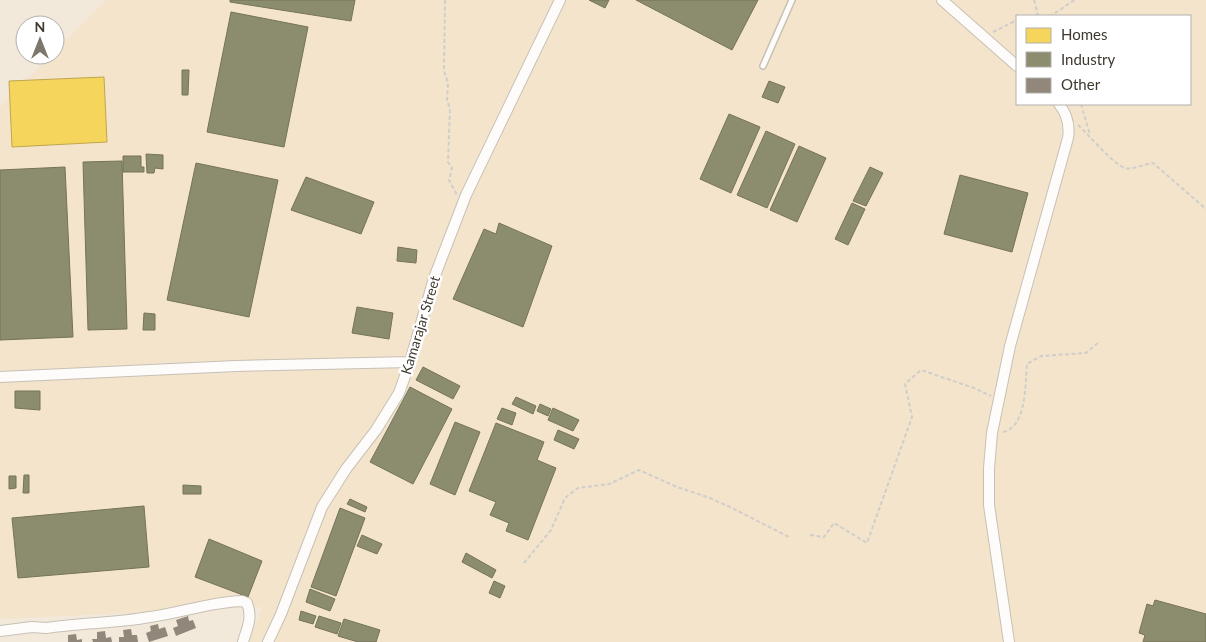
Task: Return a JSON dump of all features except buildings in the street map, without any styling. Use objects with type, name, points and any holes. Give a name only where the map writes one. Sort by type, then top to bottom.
[{"type":"street","name":"Kamarajar Street","points":[[268,642],[281,614],[322,507],[346,469],[376,430],[394,400],[410,362],[434,278],[462,204],[515,90],[560,0]]},
{"type":"street","points":[[942,0],[1016,65]]},
{"type":"street","points":[[1009,642],[989,505],[989,468],[992,433],[1010,346],[1070,130],[1066,113],[1060,105]]},
{"type":"street","points":[[0,377],[236,366],[410,362]]},
{"type":"street","points":[[0,631],[139,619],[242,600],[248,604],[250,611],[250,620],[242,642]]},
{"type":"lane","points":[[763,66],[792,0]]},
{"type":"path","points":[[445,0],[444,71],[448,82],[447,100],[450,109],[448,162],[452,168],[449,180],[462,204]]},
{"type":"path","points":[[1034,0],[1038,15]]},
{"type":"path","points":[[1052,15],[1059,12],[1075,0]]},
{"type":"path","points":[[985,38],[995,30],[1016,20]]},
{"type":"path","points":[[1081,105],[1091,138]]},
{"type":"path","points":[[1066,113],[1116,163],[1125,168],[1153,163],[1206,209]]},
{"type":"path","points":[[992,433],[1006,432],[1018,423],[1024,398],[1027,364],[1041,356],[1086,353],[1100,341]]},
{"type":"path","points":[[810,535],[824,537],[834,523],[867,543],[912,417],[905,384],[921,370],[974,388],[999,400]]},
{"type":"path","points":[[524,563],[551,530],[566,498],[578,488],[609,484],[638,470],[677,487],[710,498],[789,537]]},
{"type":"shaded area","points":[[106,0],[1206,0],[1206,642],[249,642],[262,607],[0,619],[0,107],[41,65],[65,65],[65,41]]}]
